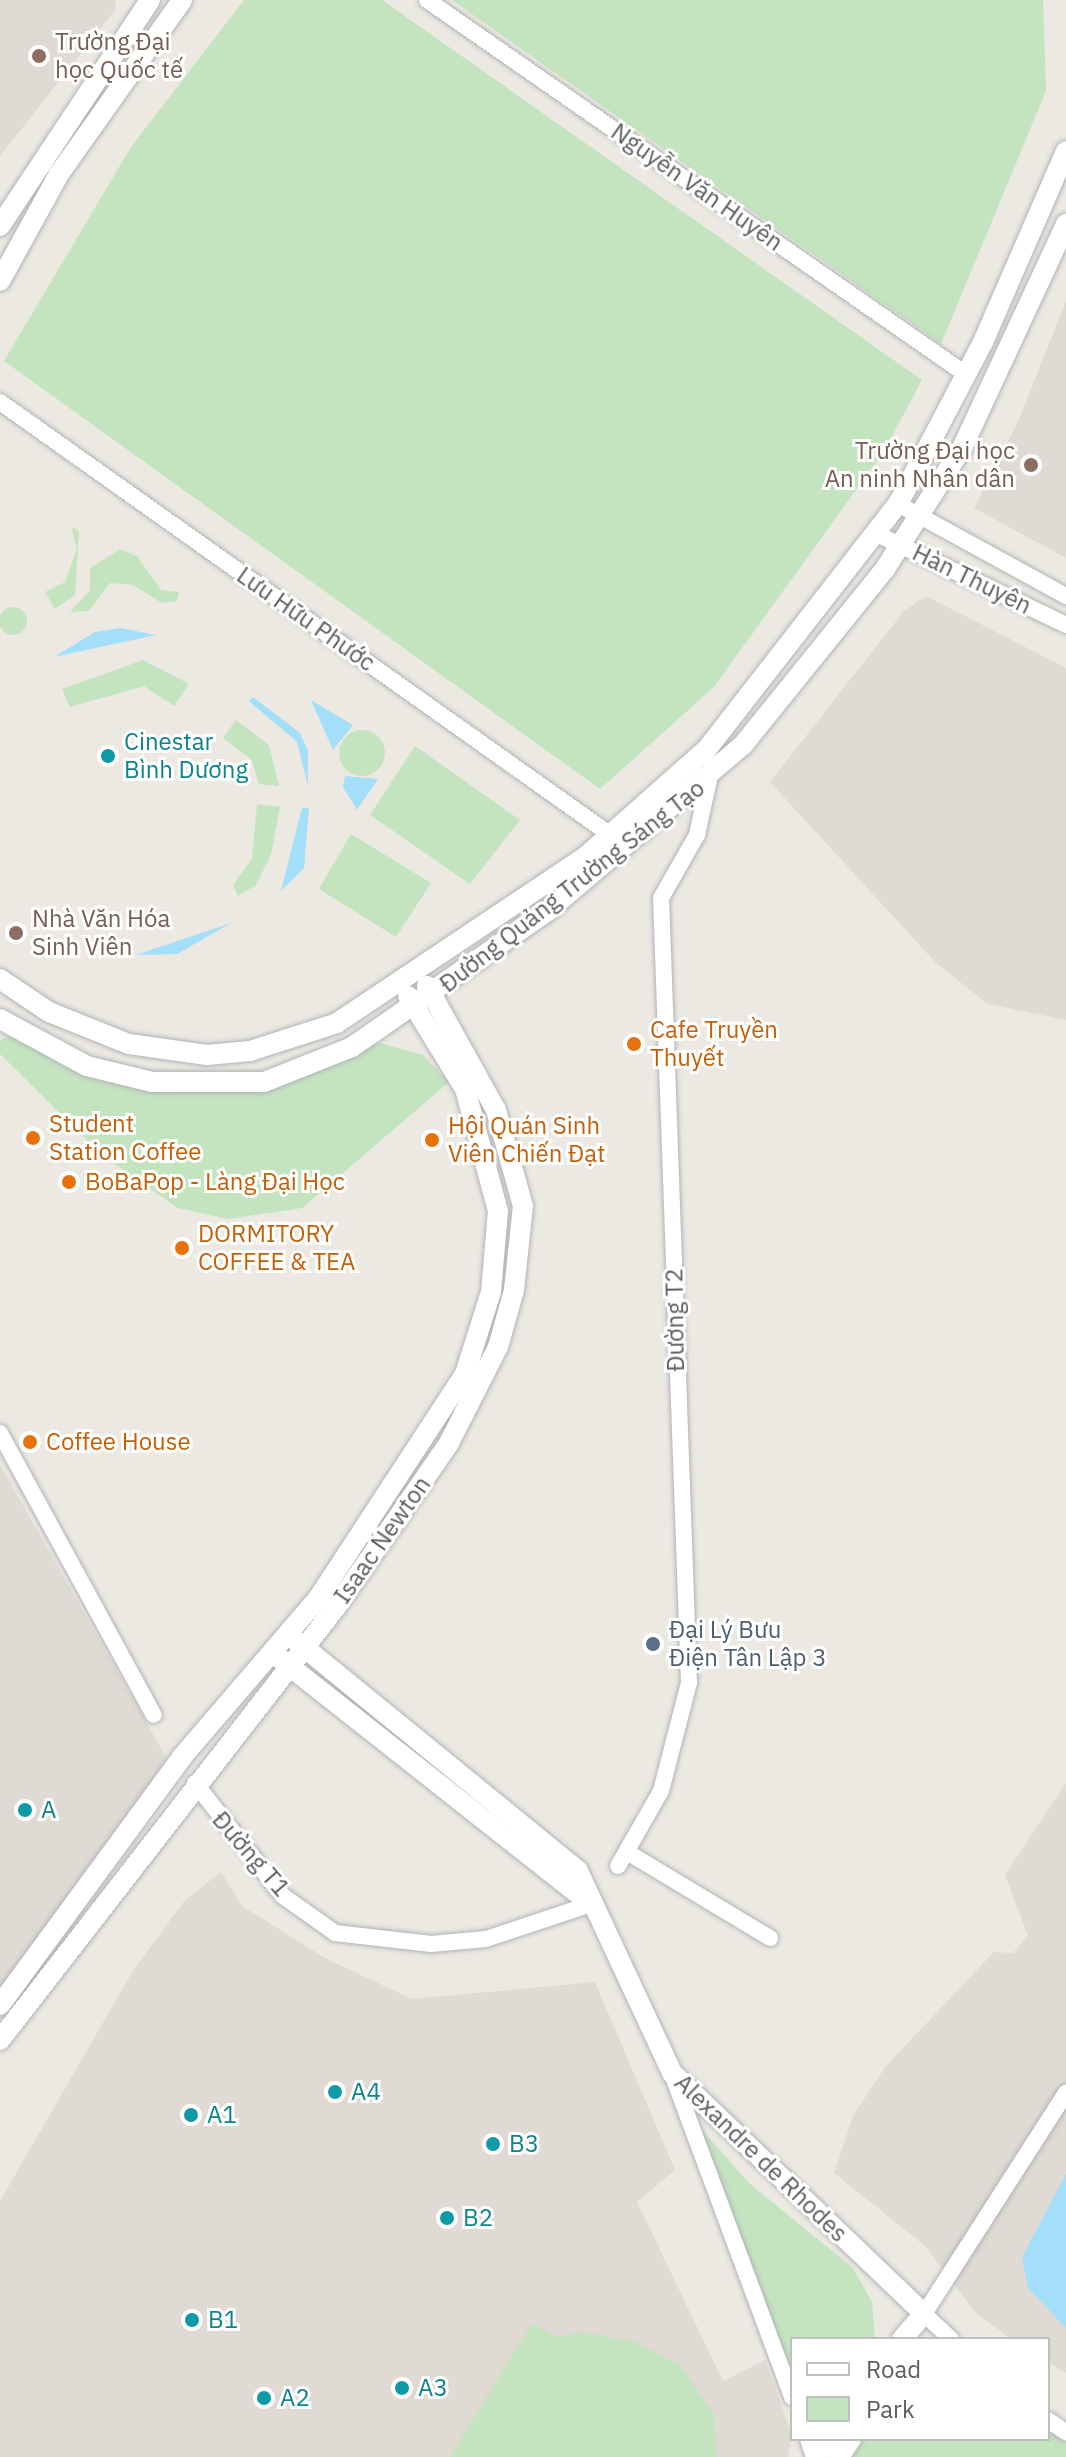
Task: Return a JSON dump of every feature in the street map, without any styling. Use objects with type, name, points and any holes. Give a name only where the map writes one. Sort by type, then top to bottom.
[{"type":"street","points":[[0,226],[42,152],[150,0]]},
{"type":"street","points":[[0,281],[59,174],[182,0]]},
{"type":"street","name":"Nguyễn Văn Huyên","points":[[427,0],[967,375]]},
{"type":"street","name":"Đường Quảng Trường Sáng Tạo","points":[[1,982],[92,1033],[207,1055],[293,1041],[418,972],[612,836],[702,755],[898,504],[967,375],[1066,151]]},
{"type":"street","name":"Đường Quảng Trường Sáng Tạo","points":[[0,1019],[87,1066],[152,1082],[217,1086],[309,1069],[433,996],[717,770],[822,652],[919,518],[963,446],[1066,224]]},
{"type":"street","name":"Lưu Hữu Phước","points":[[0,402],[612,836]]},
{"type":"street","name":"Hàn Thuyên","points":[[898,504],[1066,596]]},
{"type":"street","name":"Hàn Thuyên","points":[[877,534],[1066,625]]},
{"type":"street","points":[[702,755],[717,770]]},
{"type":"street","name":"Đường T2","points":[[717,770],[697,835],[661,898],[689,1683],[661,1791],[623,1859],[770,1938]]},
{"type":"street","name":"Isaac Newton","points":[[0,2005],[182,1757],[272,1652],[296,1640],[449,1443],[482,1384],[514,1290],[523,1206],[511,1150],[418,972]]},
{"type":"street","name":"Isaac Newton","points":[[0,2040],[195,1783],[289,1666],[296,1640],[431,1432],[465,1374],[491,1292],[498,1211],[482,1139],[465,1089],[400,983]]},
{"type":"street","points":[[0,1433],[154,1715]]},
{"type":"street","name":"Alexandre de Rhodes","points":[[296,1640],[578,1871],[672,2073],[949,2337]]},
{"type":"street","name":"Alexandre de Rhodes","points":[[272,1652],[591,1904]]},
{"type":"street","points":[[182,1757],[195,1783]]},
{"type":"street","name":"Đường T1","points":[[195,1783],[283,1896],[335,1933],[431,1944],[486,1939],[591,1904]]},
{"type":"street","points":[[672,2073],[790,2392]]},
{"type":"street","points":[[904,2337],[924,2314],[1066,2093]]},
{"type":"street","points":[[916,2337],[924,2314]]},
{"type":"shaded area","name":"Trường Đại học Quốc tế","points":[[0,0],[115,0],[116,9],[0,156]]},
{"type":"shaded area","name":"Trường Đại học An ninh Nhân dân","points":[[1066,301],[1066,558],[974,508],[1018,422]]},
{"type":"shaded area","points":[[926,596],[1066,668],[1066,1020],[988,1004],[936,963],[770,782],[904,611]]},
{"type":"shaded area","points":[[0,1465],[167,1759],[0,1992]]},
{"type":"shaded area","points":[[1066,1783],[1066,2373],[1050,2363],[1050,2337],[1008,2337],[975,2312],[925,2246],[834,2173],[854,2114],[886,2066],[994,1952],[1013,1953],[1028,1936],[1005,1875]]},
{"type":"shaded area","points":[[221,1872],[242,1906],[325,1958],[412,1999],[595,1982],[675,2170],[637,2202],[723,2381],[765,2360],[790,2429],[788,2457],[0,2457],[0,2201],[134,1969],[185,1900]]},
{"type":"green space","points":[[244,0],[382,0],[922,380],[884,451],[714,687],[600,789],[4,361],[131,147]]},
{"type":"green space","points":[[452,0],[1043,0],[1046,91],[941,344]]},
{"type":"green space","points":[[71,526],[79,531],[75,595],[55,609],[45,592],[65,582],[77,549]]},
{"type":"green space","points":[[120,549],[137,556],[161,590],[179,592],[177,601],[162,603],[133,585],[110,583],[89,611],[70,612],[90,590],[90,568]]},
{"type":"green space","points":[[13,607],[23,611],[27,621],[23,631],[13,635],[3,631],[-1,621],[3,611]]},
{"type":"green space","points":[[143,660],[189,684],[174,706],[144,686],[70,707],[62,689]]},
{"type":"green space","points":[[236,720],[269,745],[279,786],[259,784],[252,760],[223,738]]},
{"type":"green space","points":[[362,730],[371,731],[378,737],[384,744],[384,762],[378,769],[371,775],[362,776],[353,775],[346,769],[340,762],[339,753],[340,744],[346,737],[353,731]]},
{"type":"green space","points":[[415,746],[520,820],[470,884],[370,815]]},
{"type":"green space","points":[[257,804],[280,807],[271,855],[256,885],[238,896],[233,885],[252,859]]},
{"type":"green space","points":[[351,834],[431,883],[396,937],[319,889]]},
{"type":"green space","points":[[17,1034],[184,1083],[268,1077],[381,1043],[423,1055],[449,1082],[302,1208],[228,1219],[178,1208],[102,1155],[0,1054],[0,1040]]},
{"type":"green space","points":[[701,2129],[750,2184],[853,2268],[872,2302],[875,2337],[790,2337],[790,2381]]},
{"type":"green space","points":[[532,2323],[558,2338],[579,2332],[633,2341],[681,2366],[714,2414],[717,2457],[450,2457]]},
{"type":"green space","points":[[1050,2428],[1066,2440],[1066,2457],[847,2457],[858,2441],[1050,2441]]},
{"type":"water","points":[[120,628],[156,635],[54,657],[95,632]]},
{"type":"water","points":[[253,697],[300,733],[308,751],[308,786],[297,742],[249,701]]},
{"type":"water","points":[[311,700],[353,725],[333,750]]},
{"type":"water","points":[[345,776],[378,779],[357,810],[343,787]]},
{"type":"water","points":[[302,808],[309,808],[304,868],[281,891]]},
{"type":"water","points":[[231,923],[177,954],[136,955]]},
{"type":"water","points":[[1066,2174],[1066,2328],[1028,2288],[1022,2257]]},
{"type":"place","name":"Trường Đại học Quốc tế","points":[[39,56]]},
{"type":"place","name":"Trường Đại học An ninh Nhân dân","points":[[1031,465]]},
{"type":"place","name":"Cinestar Bình Dương","points":[[108,756]]},
{"type":"place","name":"Nhà Văn Hóa Sinh Viên","points":[[16,933]]},
{"type":"place","name":"Cafe Truyền Thuyết","points":[[634,1044]]},
{"type":"place","name":"Student Station Coffee","points":[[33,1138]]},
{"type":"place","name":"Hội Quán Sinh Viên Chiến Đạt","points":[[432,1140]]},
{"type":"place","name":"BoBaPop - Làng Đại Học","points":[[69,1182]]},
{"type":"place","name":"DORMITORY COFFEE & TEA","points":[[182,1248]]},
{"type":"place","name":"Coffee House","points":[[30,1442]]},
{"type":"place","name":"Đại Lý Bưu Điện Tân Lập 3","points":[[653,1644]]},
{"type":"place","name":"A","points":[[25,1810]]},
{"type":"place","name":"A4","points":[[335,2092]]},
{"type":"place","name":"A1","points":[[191,2115]]},
{"type":"place","name":"B3","points":[[493,2144]]},
{"type":"place","name":"B2","points":[[447,2218]]},
{"type":"place","name":"B1","points":[[192,2320]]},
{"type":"place","name":"A3","points":[[402,2388]]},
{"type":"place","name":"A2","points":[[264,2398]]}]
